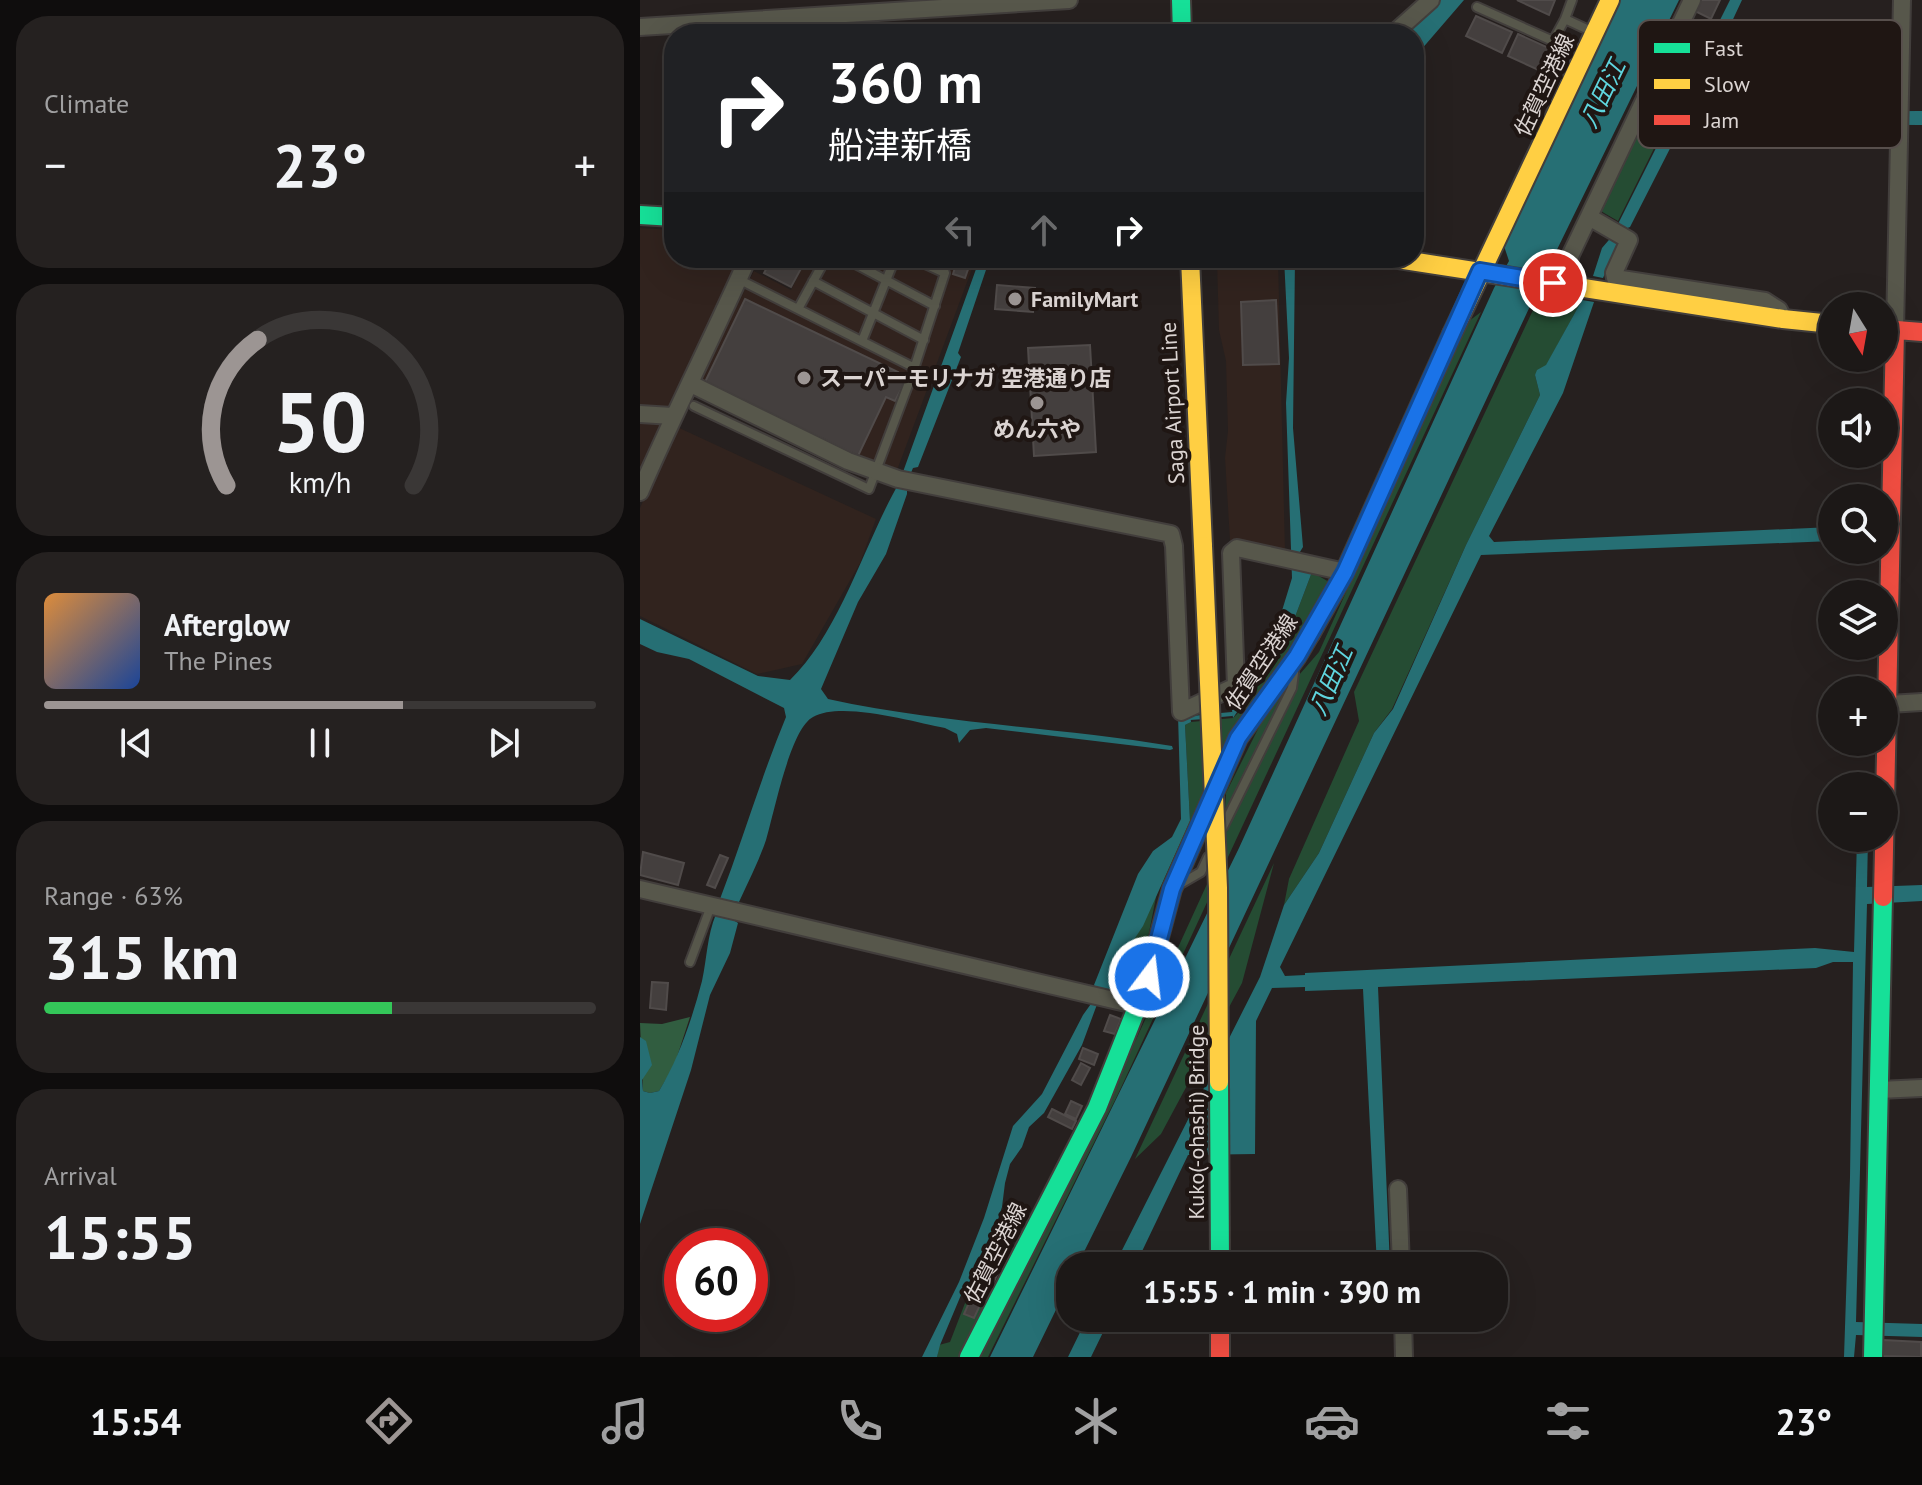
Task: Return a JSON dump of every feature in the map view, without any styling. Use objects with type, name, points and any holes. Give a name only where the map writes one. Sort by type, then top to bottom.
[{"type":"main road","points":[[1181,0],[1182,24]]},
{"type":"main road","name":"佐賀空港線","points":[[969,1357],[1097,1108],[1149,977],[1172,889],[1238,738],[1297,656],[1345,572],[1487,272],[1610,0]]},
{"type":"main road","points":[[640,215],[664,216]]},
{"type":"main road","points":[[1424,263],[1559,280],[1818,323]]},
{"type":"main road","name":"Saga Airport Line","points":[[1190,268],[1203,546]]},
{"type":"main road","points":[[1898,330],[1922,332]]},
{"type":"main road","points":[[1889,676],[1890,372]]},
{"type":"main road","name":"Kuko(-ohashi) Bridge","points":[[1203,546],[1218,888],[1220,1252]]},
{"type":"main road","points":[[1873,1348],[1887,756]]},
{"type":"main road","points":[[1220,1332],[1220,1357]]},
{"type":"street","points":[[688,24],[1069,0]]},
{"type":"street","points":[[1404,24],[1431,0]]},
{"type":"street","points":[[1683,20],[1692,0]]},
{"type":"street","points":[[1902,0],[1902,20]]},
{"type":"street","points":[[640,27],[664,25]]},
{"type":"street","points":[[1559,280],[1638,114]]},
{"type":"street","points":[[1892,292],[1899,148]]},
{"type":"street","points":[[1589,217],[1629,240],[1614,273],[1615,278],[1765,301],[1779,310],[1783,319]]},
{"type":"street","points":[[640,492],[672,416],[691,384],[743,268]]},
{"type":"street","points":[[691,384],[848,461],[904,480],[1171,534],[1181,712],[1236,686],[1231,553],[1237,548],[1345,572]]},
{"type":"street","points":[[640,414],[672,416]]},
{"type":"street","points":[[1898,703],[1922,702]]},
{"type":"street","points":[[640,889],[1139,1006]]},
{"type":"street","points":[[1879,1090],[1922,1088]]},
{"type":"street","points":[[1398,1189],[1400,1252]]},
{"type":"street","points":[[1403,1332],[1404,1357]]},
{"type":"lane","points":[[1477,7],[1553,41],[1572,0]]},
{"type":"lane","points":[[1565,19],[1594,32]]},
{"type":"lane","points":[[798,309],[820,268]]},
{"type":"lane","points":[[863,268],[935,306]]},
{"type":"lane","points":[[862,341],[891,268]]},
{"type":"lane","points":[[694,406],[869,489],[915,368],[945,273],[934,268]]},
{"type":"lane","points":[[738,279],[915,368]]},
{"type":"lane","points":[[813,281],[924,340]]},
{"type":"lane","points":[[1172,889],[1201,872],[1292,688],[1297,656]]},
{"type":"lane","points":[[690,962],[711,906]]},
{"type":"shaded area","points":[[640,228],[664,229],[664,268],[736,268],[640,480]]},
{"type":"shaded area","points":[[802,268],[972,268],[896,473],[852,458],[699,383],[754,271],[791,290]]},
{"type":"shaded area","points":[[1217,268],[1278,268],[1285,552],[1230,540],[1225,458],[1228,431],[1226,361],[1219,330]]},
{"type":"shaded area","points":[[675,426],[876,519],[860,563],[802,664],[757,674],[640,616],[640,508]]},
{"type":"green space","points":[[1638,124],[1638,148],[1654,148],[1618,221],[1599,210]]},
{"type":"green space","points":[[1541,293],[1582,300],[1546,366],[1535,375],[1540,395],[1466,545],[1392,709],[1374,733],[1319,853],[1284,905],[1289,879],[1359,721],[1354,692]]},
{"type":"green space","points":[[1481,312],[1119,1092],[988,1357],[978,1357],[1113,1090],[1223,849],[1226,793],[1266,713],[1319,652],[1469,321]]},
{"type":"green space","points":[[1312,572],[1329,582],[1190,821],[1185,725],[1233,718],[1238,713],[1287,638]]},
{"type":"green space","points":[[1274,863],[1242,983],[1161,1134],[1135,1159]]},
{"type":"green space","points":[[1157,892],[1145,953],[1130,968],[1123,993],[1109,991],[1120,966]]},
{"type":"green space","points":[[690,1017],[674,1066],[659,1091],[643,1091],[640,1023],[662,1024]]},
{"type":"green space","points":[[972,1285],[994,1293],[960,1357],[937,1357],[939,1345],[950,1342]]},
{"type":"water","points":[[1440,0],[1464,0],[1424,46],[1424,24],[1413,24]]},
{"type":"water","name":"八田江","points":[[1620,0],[1679,0],[1669,20],[1638,20],[1638,84],[1547,270],[1084,1252],[1056,1252],[1056,1310],[1033,1357],[990,1357],[1239,848],[1509,261],[1504,246]]},
{"type":"water","points":[[1730,0],[1742,0],[1733,20],[1720,20]]},
{"type":"water","points":[[1902,111],[1922,111],[1922,125],[1902,125]]},
{"type":"water","points":[[1656,148],[1670,148],[1630,227],[1625,229],[1603,278],[1593,276],[1602,248],[1620,227],[1619,222]]},
{"type":"water","points":[[976,268],[987,268],[958,353],[961,357],[918,467],[913,468],[907,482],[907,494],[886,554],[858,602],[821,689],[828,699],[871,707],[1129,740],[1172,746],[1173,749],[986,728],[970,730],[959,743],[957,734],[945,728],[878,714],[841,711],[813,717],[805,725],[790,754],[766,840],[739,902],[720,899],[786,717],[784,708],[689,659],[657,652],[640,644],[640,619],[758,676],[790,680],[808,660],[837,613],[899,483]]},
{"type":"water","points":[[1284,268],[1295,268],[1293,428],[1303,547],[1298,555],[1312,572],[1287,638],[1233,718],[1232,710],[1277,627],[1292,578],[1286,403],[1289,358]]},
{"type":"water","points":[[1582,300],[1594,302],[1563,393],[1489,536],[1494,542],[1818,528],[1818,542],[1481,555],[1280,967],[1285,976],[1815,948],[1854,952],[1857,852],[1868,852],[1867,887],[1922,885],[1922,901],[1867,904],[1856,1322],[1922,1324],[1922,1337],[1856,1335],[1854,1357],[1844,1357],[1853,962],[1833,962],[1816,968],[1378,987],[1389,1252],[1376,1252],[1363,989],[1305,991],[1305,987],[1272,988],[1256,1021],[1255,1154],[1188,1155],[1142,1252],[1121,1252],[1260,977],[1284,905],[1319,853],[1374,733],[1393,709],[1466,545],[1540,395],[1535,375],[1546,365]]},
{"type":"water","points":[[1190,714],[1191,722],[1185,725],[1190,821],[1143,926],[1119,962],[1109,991],[1099,999],[1082,1045],[1044,1113],[1029,1127],[1022,1147],[1010,1164],[993,1235],[971,1282],[961,1295],[937,1357],[922,1357],[959,1282],[984,1218],[1013,1126],[1042,1094],[1093,1001],[1094,985],[1138,874],[1153,851],[1172,837],[1181,819],[1178,715]]},
{"type":"water","points":[[716,914],[738,923],[730,953],[710,995],[691,1070],[640,1224],[640,1037],[646,1041],[652,1065],[642,1080],[643,1091],[659,1091],[679,1052],[694,1010]]},
{"type":"water","points":[[1080,1332],[1103,1332],[1091,1357],[1068,1357]]},
{"type":"building","points":[[1517,0],[1555,0],[1549,15]]},
{"type":"building","points":[[1701,0],[1720,0],[1711,19],[1695,11]]},
{"type":"building","points":[[1476,16],[1512,32],[1502,53],[1466,36]]},
{"type":"building","points":[[1518,34],[1564,55],[1554,77],[1508,56]]},
{"type":"building","points":[[767,268],[801,268],[791,287],[764,273]]},
{"type":"building","points":[[955,268],[968,268],[965,278],[953,274]]},
{"type":"building","name":"FamilyMart","points":[[997,285],[1035,288],[1033,312],[995,309]]},
{"type":"building","name":"スーパーモリナガ 空港通り店","points":[[745,299],[898,372],[897,375],[906,380],[895,401],[886,397],[858,456],[705,382]]},
{"type":"building","points":[[1276,300],[1279,364],[1243,365],[1241,302]]},
{"type":"building","points":[[1090,345],[1096,452],[1034,456],[1028,348]]},
{"type":"building","points":[[643,852],[684,863],[678,885],[640,875]]},
{"type":"building","points":[[720,855],[728,858],[715,888],[707,885]]},
{"type":"building","points":[[652,982],[668,983],[666,1010],[650,1008]]},
{"type":"building","points":[[1110,1015],[1121,1019],[1115,1034],[1104,1031]]},
{"type":"building","points":[[1083,1048],[1098,1054],[1094,1065],[1079,1059]]},
{"type":"building","points":[[1081,1063],[1090,1068],[1081,1085],[1072,1080]]},
{"type":"building","points":[[1071,1101],[1082,1106],[1076,1119],[1065,1114]]},
{"type":"building","points":[[1052,1109],[1076,1121],[1072,1129],[1048,1117]]},
{"type":"building","points":[[1014,1202],[1027,1208],[1015,1234],[1002,1228]]},
{"type":"building","points":[[989,1255],[1003,1262],[992,1286],[977,1279]]},
{"type":"building","points":[[976,1287],[986,1292],[974,1318],[964,1314]]},
{"type":"building","points":[[1883,1340],[1921,1342],[1921,1357],[1883,1356]]},
{"type":"waterway","points":[[1221,715],[1232,714]]},
{"type":"waterway","points":[[1190,718],[1204,717]]},
{"type":"traffic: fast","points":[[1181,0],[1182,24]]},
{"type":"traffic: fast","points":[[640,215],[664,216]]},
{"type":"traffic: fast","points":[[1310,634],[1345,572],[1452,334]]},
{"type":"traffic: fast","points":[[1873,1357],[1883,897]]},
{"type":"traffic: fast","points":[[969,1357],[1097,1108],[1147,982]]},
{"type":"traffic: fast","points":[[1219,1082],[1220,1252]]},
{"type":"traffic: slow","points":[[1452,334],[1610,0]]},
{"type":"traffic: slow","points":[[1424,263],[1818,323]]},
{"type":"traffic: slow","points":[[1190,268],[1203,546]]},
{"type":"traffic: slow","points":[[1203,546],[1218,888],[1219,1082]]},
{"type":"traffic: jam","points":[[1898,330],[1922,332]]},
{"type":"traffic: jam","points":[[1883,897],[1894,372]]},
{"type":"traffic: jam","points":[[1147,982],[1172,889],[1238,738],[1310,634]]},
{"type":"traffic: jam","points":[[1220,1332],[1220,1357]]},
{"type":"place","name":"FamilyMart","points":[[1015,299]]},
{"type":"place","name":"スーパーモリナガ 空港通り店","points":[[804,378]]},
{"type":"place","name":"めん六や","points":[[1037,403]]},
{"type":"route","points":[[1149,977],[1172,889],[1238,738],[1297,656],[1345,572],[1480,271],[1553,283]]}]
